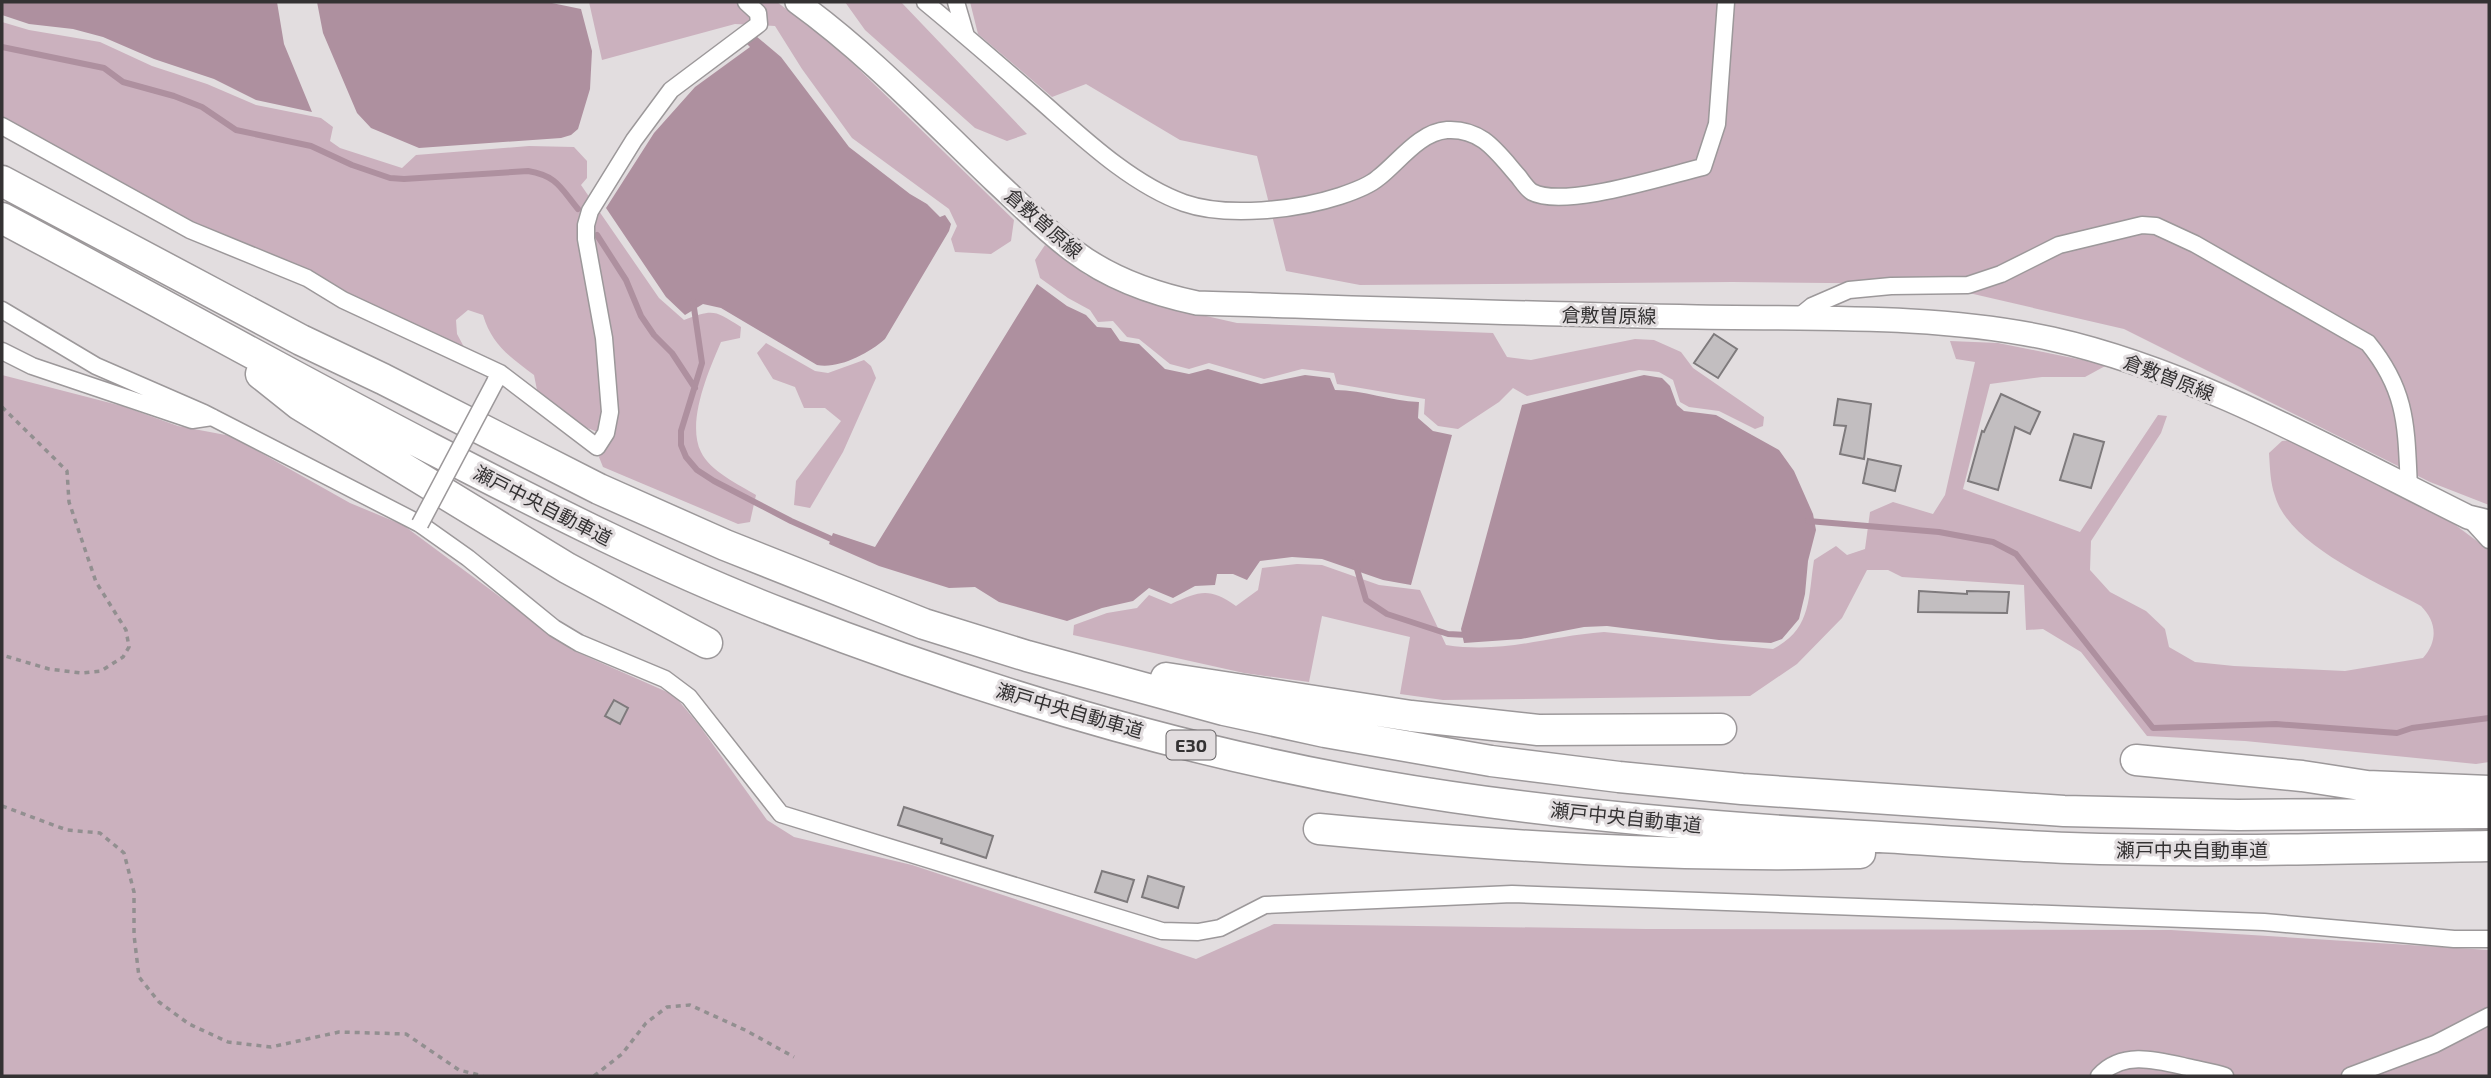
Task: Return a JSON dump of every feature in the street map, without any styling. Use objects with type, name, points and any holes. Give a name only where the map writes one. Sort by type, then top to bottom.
[{"type":"highway","name":"瀬戸中央自動車道","points":[[2,181],[289,334],[598,489],[797,575],[925,624],[1027,656],[1212,707],[1325,732],[1491,761],[1619,778],[1742,789],[2064,811],[2238,815],[2489,813]]},
{"type":"highway","name":"瀬戸中央自動車道","points":[[2,218],[223,339],[595,533],[718,588],[919,664],[1088,717],[1289,768],[1379,786],[1579,814],[1757,830],[2070,848],[2224,850],[2489,846]]},
{"type":"highway","points":[[223,339],[300,405],[567,568],[707,643]]},
{"type":"highway","points":[[1027,656],[1411,716],[1538,730],[1721,729]]},
{"type":"highway","points":[[2136,760],[2302,776],[2367,786],[2489,791]]},
{"type":"highway","points":[[1319,829],[1551,847],[1779,856],[2070,848]]},
{"type":"street","points":[[2,126],[190,230],[307,278],[342,300],[498,378],[597,447],[606,433],[610,412],[604,338],[586,239],[590,211],[634,141],[671,90],[759,24],[758,13],[746,2]]},
{"type":"street","name":"倉敷曽原線","points":[[797,2],[851,44],[1030,214],[1076,253],[1120,279],[1162,296],[1197,303],[1225,304],[1934,323],[2050,338],[2172,376],[2236,403],[2479,520]]},
{"type":"street","points":[[926,2],[1094,148],[1149,186],[1207,209],[1268,211],[1340,196],[1376,180],[1417,144],[1444,130],[1470,131],[1490,145],[1531,192],[1560,198],[1590,194],[1703,167],[1717,124],[1726,2]]},
{"type":"street","points":[[956,2],[966,36]]},
{"type":"street","points":[[1796,319],[1812,306],[1849,290],[1891,286],[1968,285],[2001,274],[2059,245],[2142,225],[2156,226],[2195,244],[2368,343],[2397,387],[2406,424],[2409,488]]},
{"type":"street","points":[[2,310],[96,366],[212,417],[421,524],[468,558],[554,628],[579,643],[665,679],[690,697],[781,814],[1162,931],[1198,932],[1220,928],[1265,905],[1512,894],[2264,922],[2454,939],[2489,939]]},
{"type":"street","points":[[2,351],[32,366],[192,420],[212,417]]},
{"type":"street","points":[[421,524],[498,378]]},
{"type":"street","points":[[2479,520],[2489,540]]},
{"type":"street","points":[[2350,1076],[2435,1044],[2489,1016]]},
{"type":"street","points":[[2099,1076],[2107,1067],[2127,1060],[2151,1059],[2225,1076]]},
{"type":"path","points":[[2,407],[67,471],[69,502],[96,582],[126,630],[129,647],[123,657],[102,671],[81,673],[49,669],[2,655]]},
{"type":"path","points":[[2,806],[67,830],[100,833],[124,853],[134,892],[134,935],[139,978],[159,1002],[189,1024],[228,1042],[271,1047],[339,1032],[406,1034],[459,1070],[483,1076]]},
{"type":"path","points":[[594,1076],[622,1054],[646,1023],[667,1007],[690,1005],[745,1030],[794,1057]]},
{"type":"shaded area","points":[[2,2],[277,2],[284,44],[312,112],[256,100],[214,79],[154,59],[103,37],[73,29],[29,24],[2,15]]},
{"type":"shaded area","points":[[317,2],[547,2],[581,9],[592,51],[590,89],[578,129],[561,138],[419,148],[371,128],[357,113],[323,33]]},
{"type":"shaded area","points":[[589,2],[777,2],[836,47],[1014,220],[1011,241],[991,254],[955,252],[951,239],[957,226],[949,209],[852,138],[802,69],[775,26],[735,24],[602,60]]},
{"type":"shaded area","points":[[845,2],[901,2],[1027,134],[1007,141],[975,128],[865,30]]},
{"type":"shaded area","points":[[970,2],[2489,2],[2489,505],[2430,482],[2124,329],[1930,284],[1732,282],[1360,285],[1286,271],[1257,156],[1180,140],[1086,84],[1052,97],[978,34]]},
{"type":"shaded area","points":[[2,22],[29,30],[100,42],[152,66],[207,84],[256,105],[321,118],[333,127],[330,141],[340,148],[402,168],[416,155],[529,146],[574,147],[587,161],[587,178],[581,185],[659,298],[684,320],[714,313],[741,327],[740,338],[721,342],[701,396],[696,426],[697,440],[705,459],[725,476],[756,495],[750,522],[738,524],[603,467],[599,457],[607,436],[585,427],[537,390],[534,375],[497,342],[483,315],[468,310],[456,320],[457,334],[464,347],[461,350],[193,226],[2,120]]},
{"type":"shaded area","points":[[756,36],[781,57],[849,147],[927,204],[940,217],[945,215],[951,224],[885,339],[862,355],[835,365],[817,365],[721,308],[703,304],[685,315],[666,297],[606,208],[654,133],[695,87],[750,47],[746,43]]},
{"type":"shaded area","points":[[1045,245],[1086,275],[1122,290],[1184,311],[1237,323],[1493,333],[1507,357],[1531,360],[1635,339],[1654,340],[1681,352],[1693,368],[1764,417],[1763,426],[1755,429],[1719,411],[1689,407],[1680,402],[1673,380],[1659,372],[1639,370],[1527,396],[1513,388],[1499,402],[1458,429],[1438,426],[1424,414],[1425,399],[1337,384],[1334,373],[1302,369],[1264,379],[1209,363],[1189,369],[1170,364],[1139,339],[1127,337],[1113,321],[1098,322],[1090,310],[1040,278],[1035,260]]},
{"type":"shaded area","points":[[1037,284],[1067,306],[1086,315],[1097,327],[1111,328],[1120,341],[1139,344],[1165,369],[1189,374],[1208,369],[1261,384],[1305,375],[1330,378],[1335,390],[1419,402],[1418,418],[1433,431],[1452,435],[1411,585],[1383,580],[1322,559],[1292,557],[1260,561],[1247,580],[1233,574],[1217,574],[1215,585],[1195,586],[1173,598],[1149,588],[1133,601],[1102,608],[1067,621],[999,602],[975,587],[949,588],[879,566],[829,544],[833,533],[875,547]]},
{"type":"shaded area","points":[[1950,341],[1998,343],[2107,365],[2085,377],[2042,377],[1990,384],[1963,489],[2080,532],[2158,415],[2167,416],[2161,433],[2091,541],[2090,570],[2110,592],[2146,611],[2165,629],[2169,647],[2195,662],[2345,671],[2423,658],[2431,645],[2433,625],[2421,606],[2337,561],[2298,531],[2284,514],[2273,491],[2269,453],[2282,441],[2292,440],[2454,524],[2489,550],[2489,762],[2476,764],[2245,741],[2147,736],[2081,652],[2043,629],[2026,630],[2024,585],[1902,577],[1888,570],[1867,570],[1842,618],[1797,664],[1750,696],[1443,700],[1400,694],[1410,637],[1322,616],[1309,682],[1244,673],[1073,635],[1074,625],[1107,613],[1137,608],[1149,595],[1171,604],[1204,593],[1219,596],[1236,606],[1258,590],[1262,568],[1297,564],[1322,565],[1379,585],[1420,590],[1446,645],[1507,646],[1604,632],[1773,649],[1786,641],[1802,622],[1809,600],[1814,560],[1836,546],[1847,555],[1865,549],[1870,512],[1893,502],[1933,514],[1945,495],[1975,362],[1956,359]]},
{"type":"shaded area","points":[[766,343],[815,371],[828,373],[864,360],[871,366],[876,378],[843,452],[810,508],[794,505],[796,481],[841,421],[825,408],[804,408],[795,387],[773,379],[757,353]]},
{"type":"shaded area","points":[[2,375],[122,406],[178,426],[231,436],[350,503],[403,525],[572,650],[674,695],[699,725],[767,820],[794,837],[912,865],[1196,959],[1274,924],[1646,929],[2171,930],[2489,950],[2489,1076],[2,1076]]},
{"type":"shaded area","points":[[1644,375],[1662,378],[1670,386],[1677,405],[1684,411],[1716,415],[1779,450],[1794,471],[1813,514],[1816,530],[1799,619],[1782,639],[1771,643],[1719,640],[1607,626],[1584,627],[1521,639],[1464,643],[1461,629],[1522,405]]},
{"type":"building","points":[[1714,334],[1737,349],[1718,378],[1694,363]]},
{"type":"building","points":[[2001,394],[2040,412],[2030,434],[2015,427],[1998,490],[1968,481],[1982,431],[1984,432]]},
{"type":"building","points":[[1838,399],[1871,404],[1864,459],[1840,454],[1846,426],[1834,425]]},
{"type":"building","points":[[2074,434],[2104,442],[2091,488],[2060,480]]},
{"type":"building","points":[[1868,459],[1901,466],[1895,491],[1863,483]]},
{"type":"building","points":[[1919,591],[1967,594],[1967,591],[2009,592],[2007,613],[1918,612]]},
{"type":"building","points":[[614,700],[628,708],[620,724],[605,716]]},
{"type":"building","points":[[904,807],[993,836],[986,858],[941,843],[942,839],[898,825]]},
{"type":"building","points":[[1102,871],[1134,880],[1127,902],[1095,892]]},
{"type":"building","points":[[1148,876],[1184,887],[1178,908],[1142,897]]},
{"type":"waterway","points":[[2,47],[104,68],[123,82],[202,107],[236,130],[311,146],[352,165],[390,178],[528,171],[538,173],[552,179],[578,209]]},
{"type":"waterway","points":[[597,235],[626,280],[641,316],[654,335],[672,353],[695,388]]},
{"type":"waterway","points":[[693,301],[702,363],[681,431],[681,445],[686,457],[697,470],[714,481],[838,542]]},
{"type":"waterway","points":[[1808,521],[1939,532],[1993,542],[2016,554],[2153,728],[2276,724],[2397,733],[2412,728],[2489,718]]},
{"type":"waterway","points":[[1355,562],[1366,600],[1387,614],[1448,634],[1467,635]]}]
